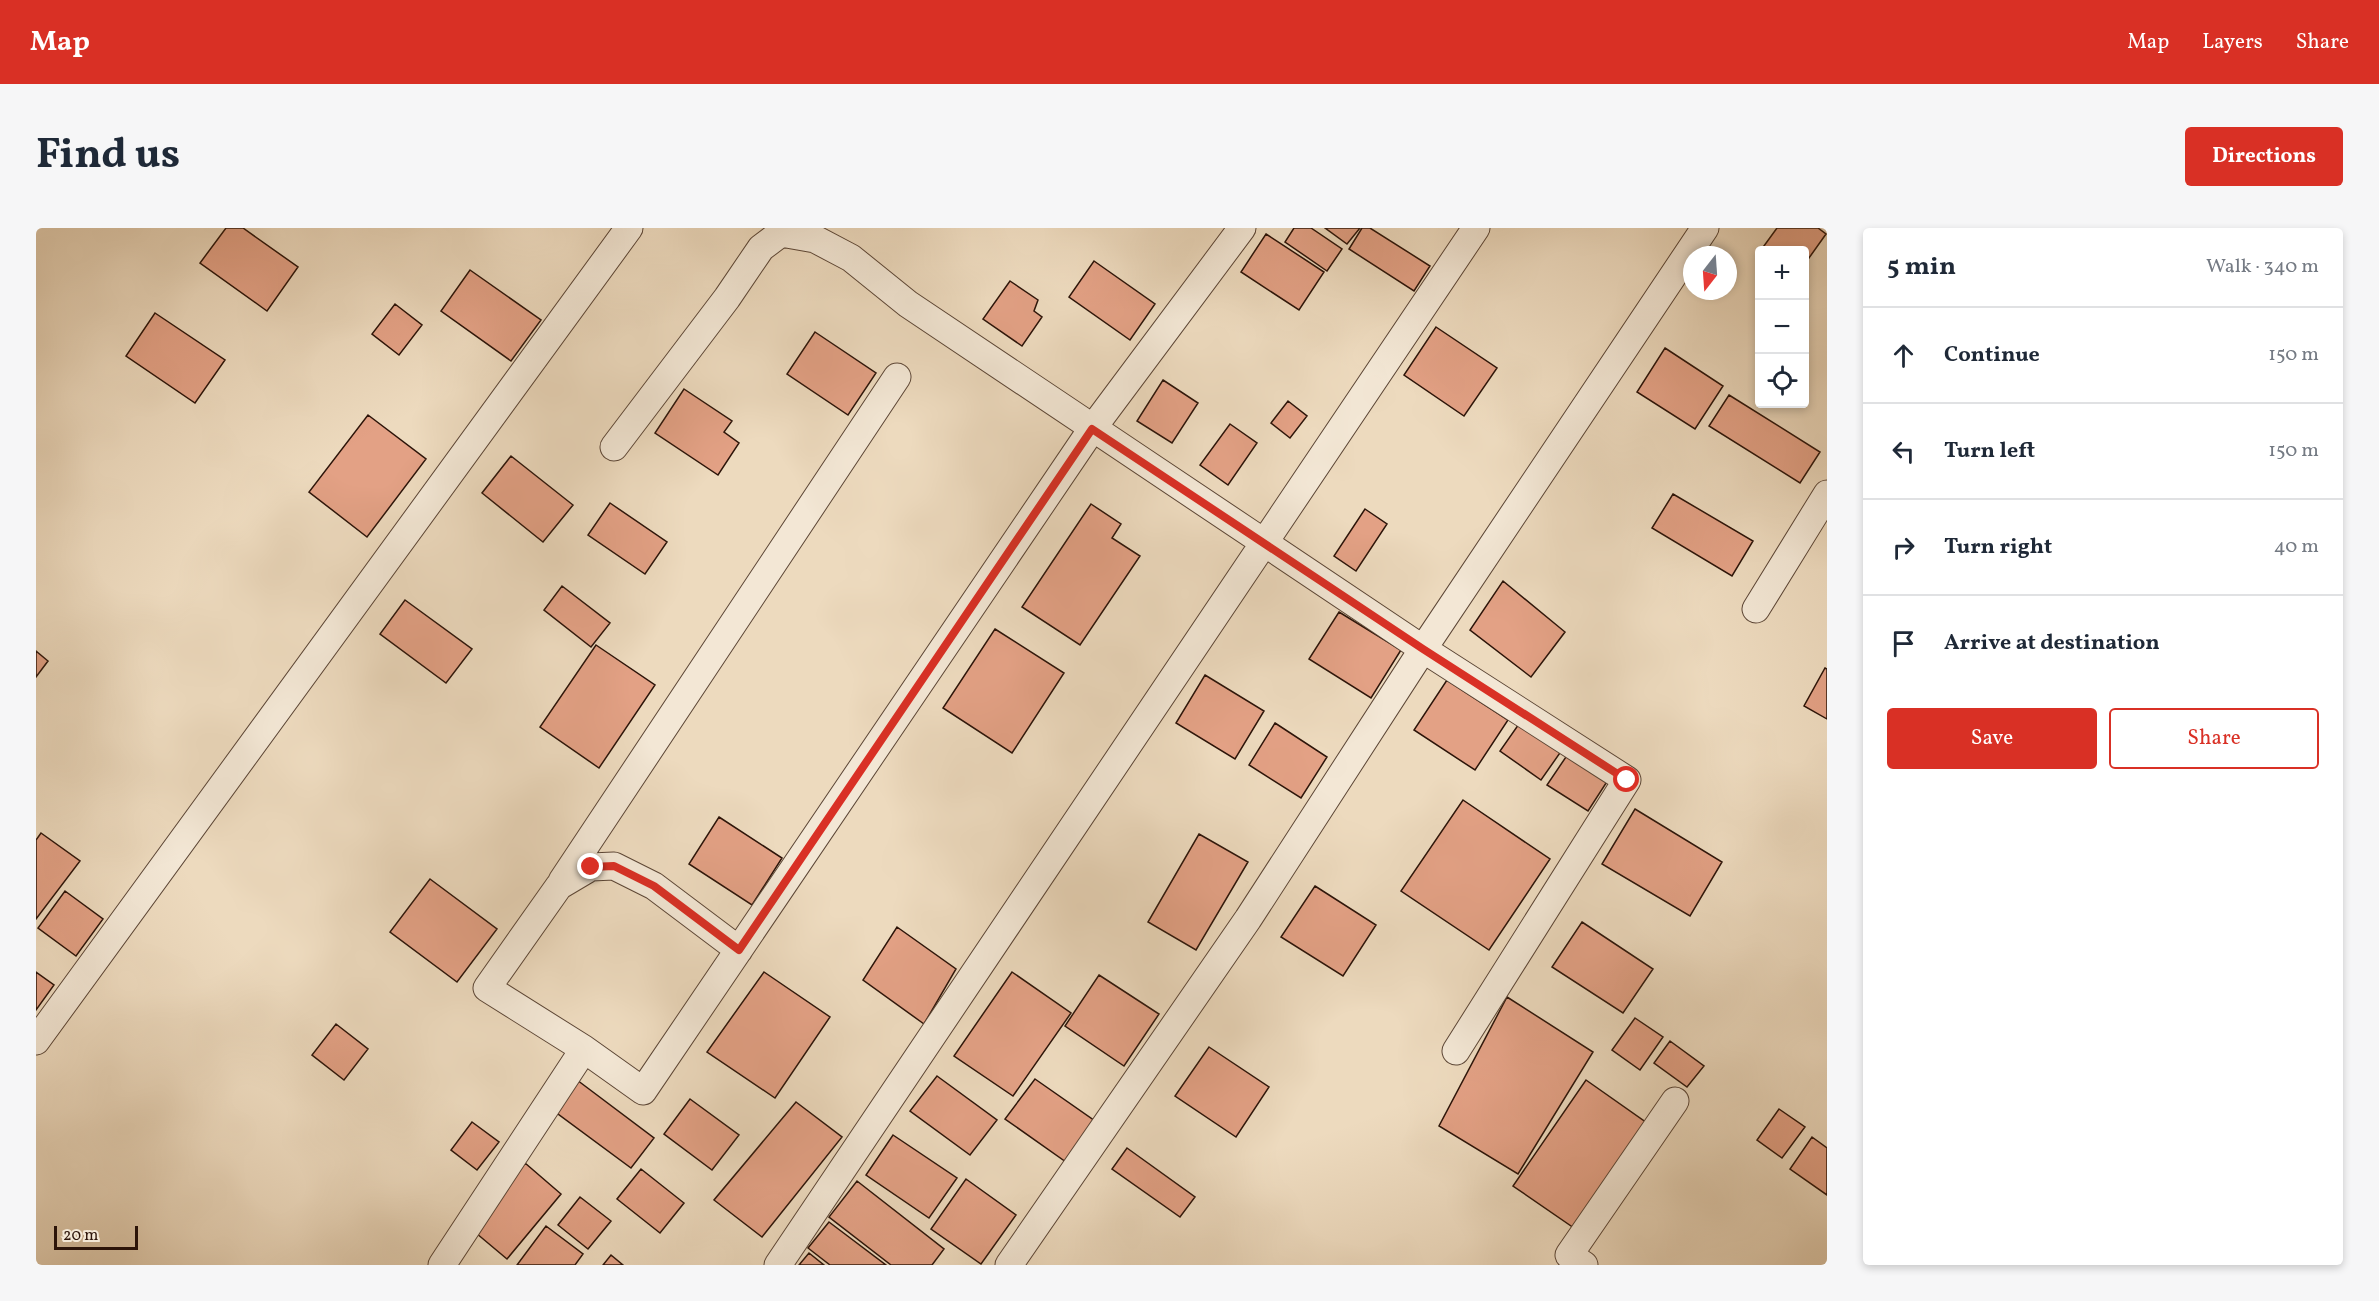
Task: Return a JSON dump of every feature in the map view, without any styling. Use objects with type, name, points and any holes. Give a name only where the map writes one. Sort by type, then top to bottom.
[{"type":"street","points":[[36,1041],[629,228]]},
{"type":"street","points":[[897,377],[559,886],[487,988],[584,1049],[643,1091],[1092,429],[1242,228]]},
{"type":"street","points":[[778,1265],[1476,228]]},
{"type":"street","points":[[1009,1265],[1241,929],[1423,649],[1705,228]]},
{"type":"street","points":[[614,447],[727,298],[761,248],[781,233],[815,239],[851,258],[909,304],[1092,429],[1266,542],[1423,649],[1627,780],[1456,1051]]},
{"type":"street","points":[[1756,609],[1827,494]]},
{"type":"street","points":[[559,886],[591,867],[614,866],[654,886],[739,950]]},
{"type":"street","points":[[442,1265],[584,1049]]},
{"type":"street","points":[[1584,1265],[1569,1255],[1675,1101]]},
{"type":"building","points":[[226,228],[243,228],[298,267],[267,311],[200,263]]},
{"type":"building","points":[[1294,228],[1311,228],[1342,249],[1327,271],[1285,242]]},
{"type":"building","points":[[1325,228],[1360,228],[1347,244]]},
{"type":"building","points":[[1362,228],[1370,228],[1430,266],[1414,291],[1349,249]]},
{"type":"building","points":[[1777,228],[1818,228],[1826,234],[1809,258],[1809,246],[1764,246]]},
{"type":"building","points":[[1266,234],[1324,272],[1299,310],[1241,272]]},
{"type":"building","points":[[1094,261],[1155,304],[1130,340],[1069,297]]},
{"type":"building","points":[[470,270],[541,320],[511,361],[441,311]]},
{"type":"building","points":[[1010,281],[1038,300],[1034,311],[1042,317],[1022,346],[983,319]]},
{"type":"building","points":[[395,304],[422,325],[399,355],[372,334]]},
{"type":"building","points":[[155,313],[225,360],[195,403],[126,356]]},
{"type":"building","points":[[1436,327],[1497,368],[1464,416],[1404,375]]},
{"type":"building","points":[[815,332],[876,373],[848,415],[787,374]]},
{"type":"building","points":[[1665,348],[1723,386],[1695,429],[1637,392]]},
{"type":"building","points":[[1163,380],[1198,403],[1172,443],[1137,421]]},
{"type":"building","points":[[684,389],[732,421],[724,432],[739,443],[718,475],[655,433]]},
{"type":"building","points":[[1729,395],[1820,452],[1800,483],[1709,426]]},
{"type":"building","points":[[1288,401],[1307,416],[1290,438],[1271,423]]},
{"type":"building","points":[[368,415],[426,459],[367,537],[309,492]]},
{"type":"building","points":[[1230,424],[1257,443],[1228,485],[1200,465]]},
{"type":"building","points":[[511,456],[573,505],[543,542],[482,493]]},
{"type":"building","points":[[1673,494],[1753,541],[1732,576],[1652,528]]},
{"type":"building","points":[[610,503],[667,542],[645,574],[588,535]]},
{"type":"building","points":[[1091,504],[1121,524],[1112,538],[1140,556],[1080,645],[1022,607]]},
{"type":"building","points":[[1365,509],[1387,524],[1356,571],[1334,556]]},
{"type":"building","points":[[1503,581],[1565,632],[1531,677],[1470,630]]},
{"type":"building","points":[[562,586],[610,623],[591,647],[544,610]]},
{"type":"building","points":[[405,600],[472,649],[446,683],[380,634]]},
{"type":"building","points":[[1339,612],[1401,650],[1371,698],[1309,659]]},
{"type":"building","points":[[995,629],[1064,673],[1012,753],[943,708]]},
{"type":"building","points":[[596,645],[655,685],[599,768],[540,727]]},
{"type":"building","points":[[36,651],[48,661],[36,677]]},
{"type":"building","points":[[1825,668],[1827,669],[1827,719],[1804,706]]},
{"type":"building","points":[[1205,675],[1264,711],[1235,759],[1176,723]]},
{"type":"building","points":[[1447,680],[1508,720],[1475,770],[1414,730]]},
{"type":"building","points":[[1521,721],[1562,750],[1541,780],[1500,751]]},
{"type":"building","points":[[1275,723],[1327,757],[1301,798],[1249,765]]},
{"type":"building","points":[[1570,751],[1610,777],[1588,811],[1547,785]]},
{"type":"building","points":[[1463,800],[1550,859],[1489,950],[1401,891]]},
{"type":"building","points":[[1635,809],[1722,862],[1690,916],[1602,864]]},
{"type":"building","points":[[719,817],[782,858],[752,905],[689,864]]},
{"type":"building","points":[[41,833],[80,861],[36,919],[36,840]]},
{"type":"building","points":[[1199,834],[1248,862],[1196,950],[1148,922]]},
{"type":"building","points":[[430,879],[497,929],[457,982],[390,932]]},
{"type":"building","points":[[1315,886],[1376,925],[1343,976],[1281,937]]},
{"type":"building","points":[[65,891],[103,919],[76,956],[38,928]]},
{"type":"building","points":[[1582,922],[1653,969],[1623,1013],[1552,967]]},
{"type":"building","points":[[897,927],[956,969],[924,1024],[863,980]]},
{"type":"building","points":[[36,972],[54,985],[36,1010]]},
{"type":"building","points":[[764,972],[830,1017],[775,1098],[707,1052]]},
{"type":"building","points":[[1012,972],[1071,1013],[1013,1096],[954,1056]]},
{"type":"building","points":[[1099,975],[1159,1014],[1124,1066],[1065,1026]]},
{"type":"building","points":[[1507,997],[1593,1052],[1518,1174],[1439,1126]]},
{"type":"building","points":[[1635,1018],[1663,1037],[1640,1070],[1612,1050]]},
{"type":"building","points":[[336,1024],[368,1049],[344,1080],[312,1055]]},
{"type":"building","points":[[1670,1041],[1704,1066],[1687,1087],[1654,1063]]},
{"type":"building","points":[[1209,1047],[1269,1087],[1236,1137],[1175,1096]]},
{"type":"building","points":[[937,1076],[997,1120],[970,1155],[910,1111]]},
{"type":"building","points":[[1035,1079],[1095,1121],[1066,1162],[1005,1119]]},
{"type":"building","points":[[577,1080],[654,1138],[631,1168],[554,1111]]},
{"type":"building","points":[[1586,1080],[1647,1123],[1574,1228],[1513,1186]]},
{"type":"building","points":[[690,1099],[739,1135],[712,1170],[664,1134]]},
{"type":"building","points":[[796,1102],[842,1137],[762,1237],[714,1200]]},
{"type":"building","points":[[1779,1109],[1805,1127],[1782,1158],[1757,1140]]},
{"type":"building","points":[[472,1122],[499,1142],[477,1170],[451,1150]]},
{"type":"building","points":[[893,1135],[957,1178],[929,1218],[866,1175]]},
{"type":"building","points":[[1812,1137],[1827,1148],[1827,1195],[1790,1169]]},
{"type":"building","points":[[1127,1148],[1195,1197],[1180,1217],[1112,1169]]},
{"type":"building","points":[[525,1163],[561,1194],[507,1259],[470,1228]]},
{"type":"building","points":[[641,1169],[684,1203],[660,1233],[617,1199]]},
{"type":"building","points":[[966,1179],[1016,1215],[981,1264],[931,1229]]},
{"type":"building","points":[[857,1181],[944,1249],[932,1265],[891,1265],[829,1217]]},
{"type":"building","points":[[580,1197],[611,1221],[588,1249],[558,1225]]},
{"type":"building","points":[[829,1222],[886,1265],[830,1265],[808,1248]]},
{"type":"building","points":[[546,1226],[583,1254],[575,1265],[517,1265]]},
{"type":"building","points":[[809,1253],[824,1265],[799,1265]]},
{"type":"building","points":[[611,1255],[623,1265],[603,1265]]},
{"type":"route","points":[[591,867],[614,866],[654,886],[739,950],[1092,429],[1266,542],[1423,649],[1627,780]]}]
